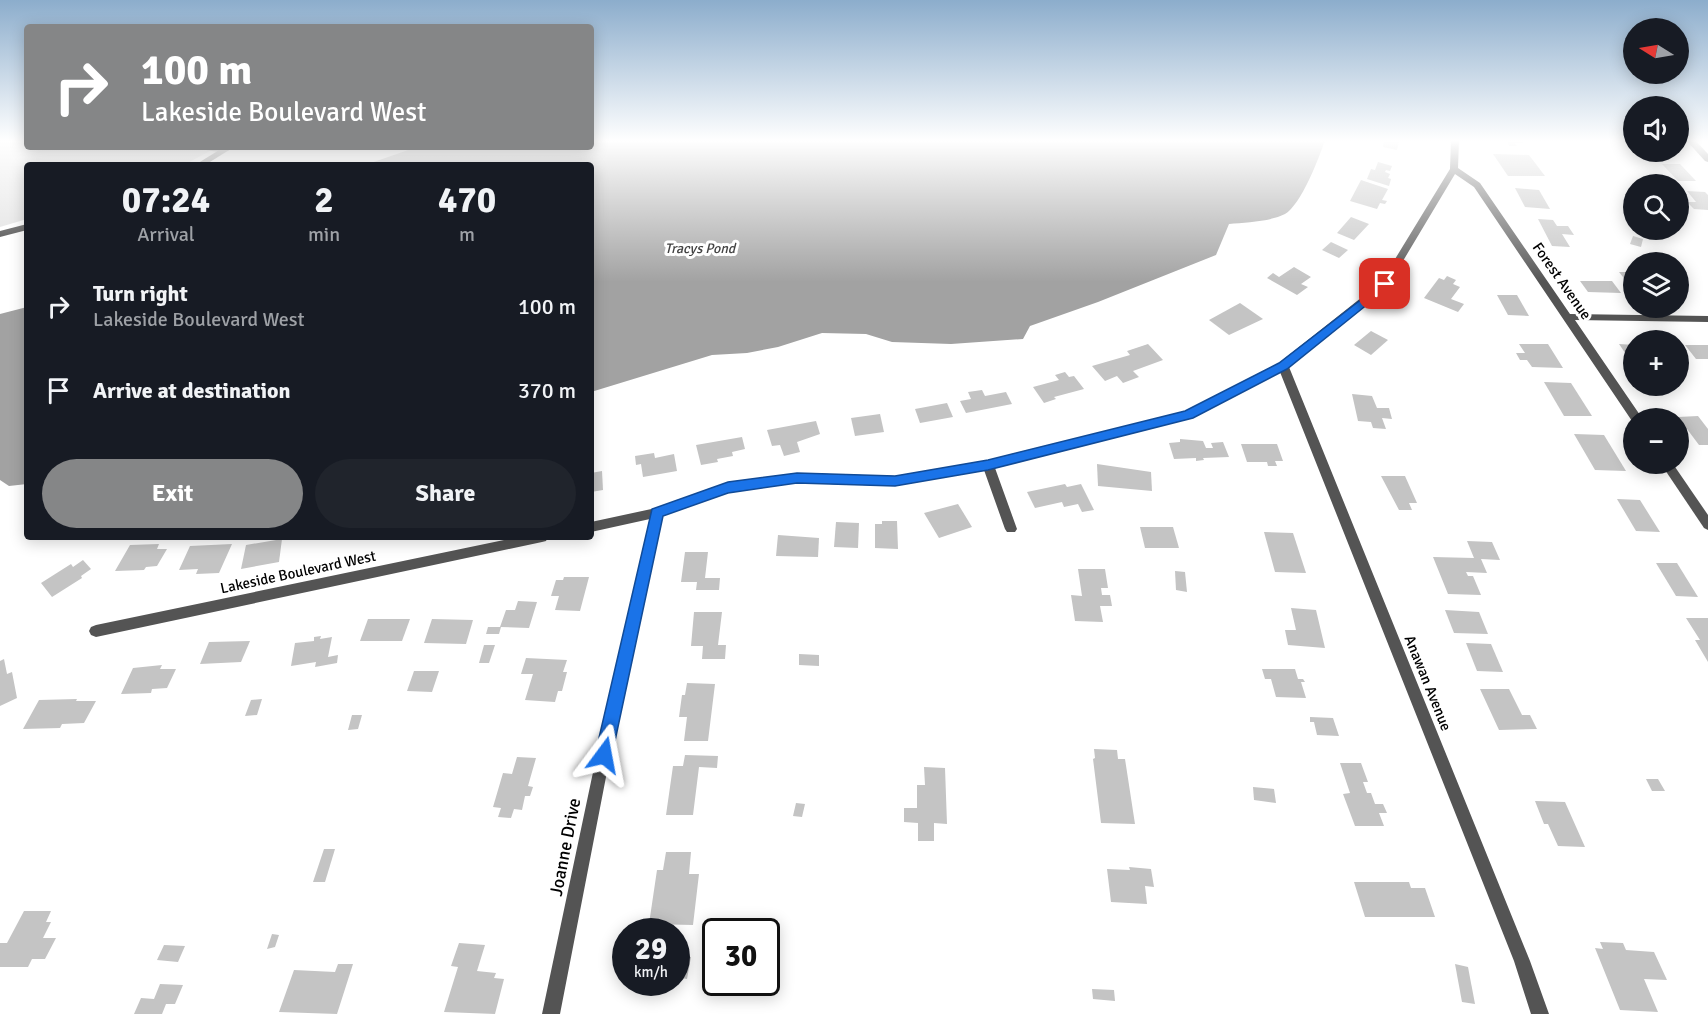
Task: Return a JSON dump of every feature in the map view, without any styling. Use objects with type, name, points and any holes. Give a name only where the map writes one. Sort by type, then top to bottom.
[{"type":"main road","points":[[0,234],[24,227]]},
{"type":"street","points":[[594,526],[657,513],[728,488],[797,478],[895,481],[988,465],[1189,415],[1283,366],[1385,284],[1443,187]]},
{"type":"street","name":"Forest Avenue","points":[[1479,187],[1629,408]]},
{"type":"street","points":[[1569,317],[1708,319]]},
{"type":"street","name":"Anawan Avenue","points":[[1283,366],[1522,962],[1540,1014]]},
{"type":"street","points":[[988,465],[1011,529]]},
{"type":"street","points":[[1673,474],[1708,525]]},
{"type":"street","name":"Joanne Drive","points":[[551,1014],[599,777],[657,513]]},
{"type":"street","name":"Lakeside Boulevard West","points":[[96,631],[529,540]]},
{"type":"shaded area","points":[[0,187],[24,187],[24,220],[0,227]]},
{"type":"water","name":"Tracys Pond","points":[[594,187],[1305,187],[1291,209],[1279,217],[1229,224],[1216,255],[1098,302],[1030,326],[1023,339],[951,344],[892,342],[866,334],[822,333],[778,347],[747,353],[712,355],[594,391]]},
{"type":"water","points":[[24,308],[24,484],[9,486],[0,480],[0,314]]},
{"type":"building","points":[[1357,187],[1388,189],[1382,200],[1387,201],[1385,204],[1380,203],[1377,209],[1350,201]]},
{"type":"building","points":[[1515,188],[1539,190],[1550,209],[1525,207]]},
{"type":"building","points":[[1689,191],[1705,192],[1708,195],[1708,210],[1694,209],[1689,204],[1689,202],[1696,202]]},
{"type":"building","points":[[1351,217],[1369,224],[1354,240],[1337,233]]},
{"type":"building","points":[[1538,219],[1553,220],[1557,226],[1568,226],[1574,235],[1562,234],[1570,247],[1552,246]]},
{"type":"building","points":[[1632,240],[1643,240],[1641,247],[1630,244]]},
{"type":"building","points":[[1331,242],[1348,250],[1339,258],[1322,250]]},
{"type":"building","points":[[1294,267],[1311,277],[1301,284],[1308,287],[1297,295],[1267,278],[1273,273],[1279,277]]},
{"type":"building","points":[[1447,276],[1456,280],[1453,284],[1460,287],[1451,299],[1464,304],[1458,312],[1424,298],[1439,278],[1444,280]]},
{"type":"building","points":[[1580,281],[1612,281],[1621,293],[1588,292]]},
{"type":"building","points":[[1497,295],[1517,295],[1529,316],[1508,315]]},
{"type":"building","points":[[1240,303],[1263,319],[1229,335],[1209,320]]},
{"type":"building","points":[[1371,331],[1388,340],[1371,355],[1354,345]]},
{"type":"building","points":[[1148,344],[1163,360],[1133,371],[1139,377],[1123,383],[1117,376],[1105,381],[1092,366],[1130,355],[1127,351]]},
{"type":"building","points":[[1519,344],[1548,344],[1563,368],[1532,367],[1527,360],[1520,360],[1516,353],[1525,353]]},
{"type":"building","points":[[1689,345],[1708,345],[1708,359],[1696,359],[1689,350]]},
{"type":"building","points":[[1065,372],[1069,377],[1074,376],[1084,389],[1054,397],[1056,399],[1044,403],[1033,387],[1059,380],[1055,375]]},
{"type":"building","points":[[1544,382],[1571,383],[1592,416],[1564,416]]},
{"type":"building","points":[[982,390],[985,396],[1006,392],[1012,404],[966,413],[960,401],[971,399],[968,392]]},
{"type":"building","points":[[1352,394],[1372,396],[1377,408],[1389,408],[1392,419],[1382,418],[1386,429],[1373,428],[1371,422],[1358,421]]},
{"type":"building","points":[[947,403],[953,417],[920,423],[915,409]]},
{"type":"building","points":[[880,414],[884,432],[855,436],[851,418]]},
{"type":"building","points":[[1689,416],[1698,416],[1708,429],[1708,445],[1699,445],[1689,432]]},
{"type":"building","points":[[816,421],[820,434],[797,442],[800,452],[784,456],[780,445],[772,446],[767,430]]},
{"type":"building","points":[[1574,434],[1604,435],[1623,466],[1623,471],[1595,470]]},
{"type":"building","points":[[742,437],[745,449],[732,452],[733,456],[717,459],[718,462],[701,465],[696,445]]},
{"type":"building","points":[[1180,439],[1203,441],[1206,448],[1213,448],[1211,443],[1223,442],[1229,457],[1203,458],[1204,460],[1196,461],[1196,458],[1174,459],[1169,443],[1180,442]]},
{"type":"building","points":[[1241,444],[1277,444],[1283,461],[1275,461],[1277,466],[1268,466],[1267,462],[1247,462]]},
{"type":"building","points":[[654,453],[655,458],[674,454],[677,471],[643,477],[641,464],[636,465],[635,456]]},
{"type":"building","points":[[1097,464],[1151,472],[1152,491],[1098,486]]},
{"type":"building","points":[[602,471],[603,490],[594,492],[594,472]]},
{"type":"building","points":[[1381,476],[1405,476],[1417,503],[1409,503],[1412,510],[1399,510]]},
{"type":"building","points":[[1065,484],[1067,487],[1081,484],[1094,510],[1082,512],[1078,504],[1064,507],[1062,502],[1035,508],[1027,492]]},
{"type":"building","points":[[1617,499],[1640,500],[1660,532],[1636,531]]},
{"type":"building","points":[[958,504],[972,527],[939,538],[924,513]]},
{"type":"building","points":[[882,521],[897,521],[898,549],[875,548],[875,524],[882,524]]},
{"type":"building","points":[[836,522],[859,523],[858,548],[834,547]]},
{"type":"building","points":[[1140,527],[1173,527],[1179,548],[1145,548]]},
{"type":"building","points":[[1264,532],[1293,533],[1306,573],[1275,572]]},
{"type":"building","points":[[778,535],[819,538],[818,557],[776,556]]},
{"type":"building","points":[[282,540],[279,562],[241,569],[246,545]]},
{"type":"building","points":[[1467,541],[1492,542],[1500,560],[1481,559],[1487,573],[1466,572],[1468,576],[1473,576],[1481,595],[1448,594],[1433,557],[1474,558]]},
{"type":"building","points":[[159,544],[157,549],[167,549],[157,566],[146,567],[144,570],[115,571],[130,545]]},
{"type":"building","points":[[232,544],[219,573],[196,574],[198,569],[179,570],[190,546]]},
{"type":"building","points":[[685,552],[708,552],[705,578],[720,578],[719,590],[696,590],[697,582],[681,582]]},
{"type":"building","points":[[83,560],[91,569],[81,576],[82,578],[52,597],[41,583],[71,564],[73,567]]},
{"type":"building","points":[[1656,563],[1677,563],[1698,597],[1676,596]]},
{"type":"building","points":[[1078,569],[1105,569],[1108,588],[1101,588],[1102,595],[1110,595],[1112,606],[1100,606],[1103,622],[1075,621],[1071,595],[1082,596]]},
{"type":"building","points":[[1175,571],[1185,572],[1187,592],[1176,590]]},
{"type":"building","points":[[564,577],[589,577],[580,611],[555,610],[559,596],[551,596],[556,580],[563,580]]},
{"type":"building","points":[[518,601],[537,602],[529,628],[500,627],[506,610],[515,610]]},
{"type":"building","points":[[1291,608],[1316,610],[1325,648],[1288,645],[1285,630],[1296,630]]},
{"type":"building","points":[[1445,610],[1479,612],[1488,634],[1454,633]]},
{"type":"building","points":[[694,612],[722,612],[718,645],[726,645],[725,659],[702,659],[703,646],[691,646]]},
{"type":"building","points":[[1686,618],[1708,618],[1708,662],[1695,640],[1700,640]]},
{"type":"building","points":[[368,619],[410,619],[402,641],[360,641]]},
{"type":"building","points":[[432,619],[473,620],[466,644],[424,643]]},
{"type":"building","points":[[488,627],[501,627],[499,634],[486,634]]},
{"type":"building","points":[[321,636],[320,639],[332,637],[328,657],[338,655],[337,663],[315,667],[316,662],[291,666],[295,643],[314,641],[314,637]]},
{"type":"building","points":[[250,641],[241,662],[200,664],[209,642]]},
{"type":"building","points":[[1466,643],[1491,644],[1503,672],[1477,671]]},
{"type":"building","points":[[484,645],[495,645],[489,663],[479,663]]},
{"type":"building","points":[[799,654],[819,655],[819,666],[799,665]]},
{"type":"building","points":[[526,658],[567,660],[563,672],[567,672],[562,691],[558,691],[555,702],[525,700],[533,674],[521,674]]},
{"type":"building","points":[[4,659],[7,674],[12,672],[17,698],[0,706],[0,661]]},
{"type":"building","points":[[162,665],[160,669],[176,669],[167,688],[152,689],[151,693],[121,694],[133,668]]},
{"type":"building","points":[[1262,669],[1295,669],[1298,679],[1303,679],[1305,682],[1301,682],[1306,698],[1276,697],[1271,679],[1265,679]]},
{"type":"building","points":[[414,671],[439,671],[432,692],[407,691]]},
{"type":"building","points":[[687,683],[715,684],[708,741],[684,741],[687,717],[679,717],[682,695],[685,695]]},
{"type":"building","points":[[1480,689],[1509,689],[1522,715],[1530,715],[1537,729],[1499,730]]},
{"type":"building","points":[[77,699],[76,701],[96,701],[84,723],[62,724],[60,728],[23,729],[39,700]]},
{"type":"building","points":[[262,699],[257,715],[245,716],[251,700]]},
{"type":"building","points":[[352,715],[362,715],[358,729],[348,730]]},
{"type":"building","points":[[1310,717],[1333,718],[1339,736],[1317,735],[1314,722],[1310,722]]},
{"type":"building","points":[[1094,749],[1117,750],[1118,759],[1125,759],[1135,824],[1101,823],[1093,759],[1095,758]]},
{"type":"building","points":[[685,755],[718,756],[717,768],[699,767],[693,815],[666,815],[673,766],[683,766]]},
{"type":"building","points":[[517,757],[536,758],[528,786],[533,787],[530,796],[525,796],[522,810],[514,809],[511,818],[498,817],[501,808],[493,807],[503,773],[512,774]]},
{"type":"building","points":[[1340,763],[1361,763],[1368,782],[1363,782],[1367,793],[1371,793],[1375,804],[1383,804],[1387,813],[1379,813],[1384,826],[1355,826],[1343,794],[1350,793]]},
{"type":"building","points":[[924,767],[945,768],[947,824],[934,823],[934,841],[918,841],[918,823],[904,822],[904,808],[917,808],[917,785],[925,785]]},
{"type":"building","points":[[1646,779],[1658,779],[1665,791],[1652,791]]},
{"type":"building","points":[[1253,787],[1274,789],[1276,803],[1254,800]]},
{"type":"building","points":[[1535,801],[1565,802],[1585,847],[1558,846],[1548,824],[1544,824]]},
{"type":"building","points":[[796,803],[805,804],[802,817],[793,816]]},
{"type":"building","points":[[324,849],[335,849],[325,882],[313,882]]},
{"type":"building","points":[[666,852],[691,852],[689,874],[699,874],[693,925],[690,925],[690,918],[650,918],[657,870],[663,870]]},
{"type":"building","points":[[1129,867],[1151,869],[1154,887],[1145,886],[1147,904],[1111,902],[1107,869],[1130,870]]},
{"type":"building","points":[[1354,882],[1409,882],[1411,888],[1425,888],[1435,917],[1365,917]]},
{"type":"building","points":[[24,911],[51,911],[46,922],[51,922],[43,938],[56,938],[45,959],[32,959],[28,967],[0,967],[0,943],[7,943]]},
{"type":"building","points":[[272,934],[279,935],[275,947],[267,949]]},
{"type":"building","points":[[1600,942],[1623,943],[1626,950],[1654,952],[1667,980],[1644,979],[1658,1012],[1620,1010],[1595,948],[1603,949]]},
{"type":"building","points":[[459,943],[485,945],[477,971],[496,973],[494,978],[504,979],[495,1014],[444,1012],[458,967],[451,966]]},
{"type":"building","points":[[164,945],[185,946],[178,962],[157,960]]},
{"type":"building","points":[[338,964],[353,964],[337,1014],[279,1012],[294,970],[335,972]]},
{"type":"building","points":[[1455,964],[1468,967],[1475,1004],[1462,1002]]},
{"type":"building","points":[[160,984],[183,985],[175,1004],[166,1004],[162,1014],[134,1014],[141,998],[154,999]]},
{"type":"building","points":[[1092,989],[1114,990],[1115,1001],[1093,999]]},
{"type":"route","points":[[604,755],[657,513],[728,488],[797,478],[895,481],[988,465],[1189,415],[1283,366],[1385,284]]}]
